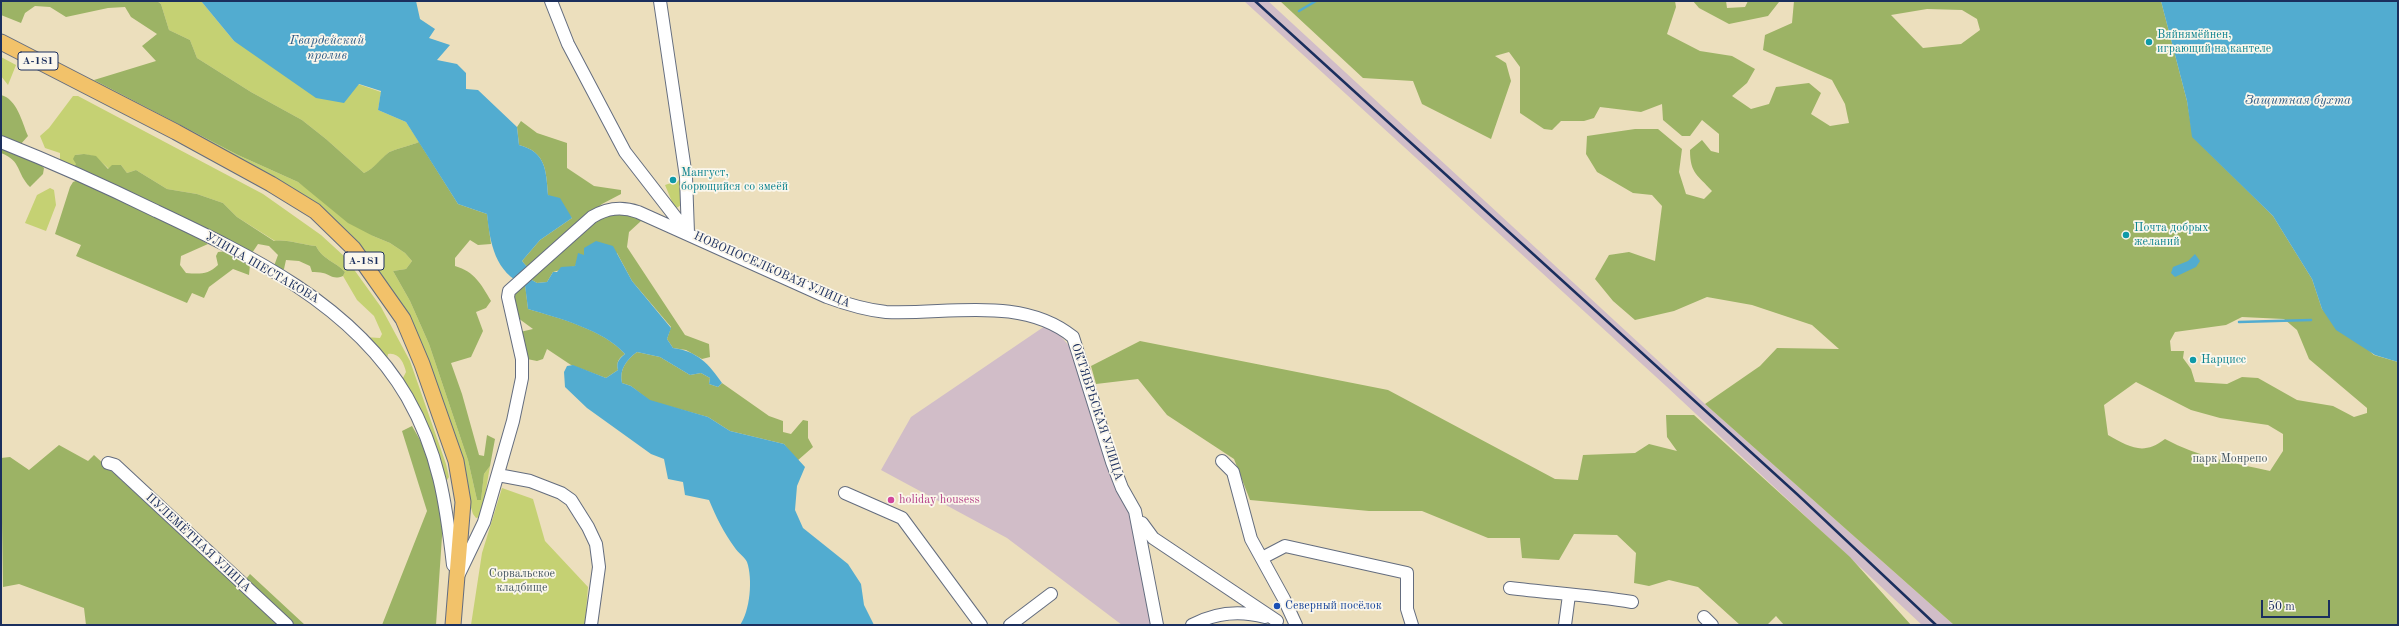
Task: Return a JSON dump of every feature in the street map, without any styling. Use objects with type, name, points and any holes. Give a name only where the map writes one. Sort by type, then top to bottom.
[{"type":"main road","name":"А-181","points":[[1,42],[271,184],[315,211],[353,248],[383,288],[403,319],[422,364],[456,461],[463,502],[455,582]]},
{"type":"main road","name":"УЛИЦА ШЕСТАКОВА","points":[[452,625],[455,582]]},
{"type":"street","name":"НОВОПОСЕЛКОВАЯ УЛИЦА","points":[[551,1],[568,44],[625,152],[688,233],[732,256],[827,297],[857,307],[885,312],[981,310],[1010,312],[1046,321],[1059,326],[1072,338]]},
{"type":"street","points":[[455,582],[484,522],[498,475],[522,378],[522,359],[508,297],[513,286],[592,218],[610,209],[632,210],[688,233],[686,177],[660,1]]},
{"type":"street","name":"УЛИЦА ШЕСТАКОВА","points":[[1,142],[68,169],[248,257],[322,303],[374,350],[407,397],[434,457],[446,501],[455,582]]},
{"type":"street","name":"ОКТЯБРЬСКАЯ УЛИЦА","points":[[1072,338],[1112,462],[1122,488],[1135,511],[1157,625]]},
{"type":"street","points":[[1222,460],[1233,472],[1251,539],[1296,625]]},
{"type":"street","name":"ПУЛЕМЁТНАЯ УЛИЦА","points":[[108,463],[115,465],[288,625]]},
{"type":"street","points":[[498,475],[530,480],[561,493],[571,500],[588,527],[596,544],[599,567],[591,625]]},
{"type":"street","points":[[845,493],[902,518],[981,625]]},
{"type":"street","points":[[1135,511],[1153,538],[1280,623]]},
{"type":"street","points":[[1262,558],[1286,546],[1407,574],[1407,609],[1412,625]]},
{"type":"street","points":[[1510,588],[1570,595],[1584,594],[1632,602]]},
{"type":"street","points":[[1010,625],[1051,594]]},
{"type":"street","points":[[1565,625],[1570,595]]},
{"type":"street","points":[[1192,625],[1210,617],[1228,613],[1255,614],[1280,623]]},
{"type":"shaded area","points":[[1244,1],[1268,1],[1705,404],[1954,625],[1922,625],[1666,386]]},
{"type":"shaded area","points":[[1045,326],[1058,333],[1070,347],[1106,464],[1131,516],[1153,625],[1122,625],[1007,538],[881,470],[911,417]]},
{"type":"green space","points":[[1,1],[157,1],[161,4],[169,30],[190,40],[197,58],[251,92],[302,120],[364,173],[371,169],[390,152],[419,142],[458,204],[487,214],[491,244],[478,245],[470,240],[455,258],[455,266],[473,275],[491,301],[486,308],[476,312],[483,331],[471,357],[451,363],[462,394],[479,455],[484,456],[487,435],[495,439],[490,466],[484,474],[481,500],[477,500],[468,460],[429,344],[410,301],[393,271],[406,269],[412,261],[405,253],[390,243],[348,223],[298,182],[238,155],[94,80],[156,61],[142,46],[157,34],[131,17],[125,7],[108,8],[66,17],[50,7],[35,6],[25,13],[21,23],[1,15]]},
{"type":"green space","points":[[157,1],[201,1],[234,41],[381,92],[378,110],[406,122],[419,142],[390,152],[364,173],[302,120],[251,92],[197,58],[190,40],[169,30],[161,4]]},
{"type":"green space","points":[[1280,1],[1675,1],[1676,7],[1667,34],[1700,51],[1732,56],[1755,69],[1747,83],[1732,96],[1751,109],[1769,104],[1776,87],[1809,83],[1821,93],[1811,114],[1830,126],[1849,123],[1845,104],[1832,80],[1763,50],[1765,35],[1792,23],[1794,1],[2161,1],[2187,101],[2193,137],[2273,216],[2312,279],[2322,309],[2374,355],[2398,362],[2398,625],[1954,625],[1705,404],[1760,366],[1777,348],[1839,349],[1812,325],[1752,305],[1707,297],[1674,311],[1635,320],[1613,301],[1595,279],[1609,255],[1629,252],[1655,261],[1662,206],[1652,195],[1633,193],[1597,172],[1586,154],[1587,136],[1635,129],[1658,129],[1682,149],[1679,172],[1686,194],[1704,199],[1712,191],[1693,169],[1690,158],[1690,150],[1702,140],[1711,151],[1719,153],[1719,134],[1702,120],[1690,136],[1682,136],[1663,120],[1662,104],[1641,112],[1600,107],[1594,118],[1584,121],[1561,121],[1552,130],[1544,129],[1520,113],[1520,67],[1509,52],[1495,56],[1506,63],[1511,81],[1491,139],[1422,104],[1413,81],[1363,78]],"holes":[[[1927,9],[1962,10],[1977,19],[1980,30],[1961,44],[1923,48],[1891,15]],[[2242,317],[2284,319],[2297,330],[2309,359],[2367,408],[2367,413],[2354,417],[2333,406],[2297,400],[2258,378],[2242,377],[2227,384],[2195,382],[2191,369],[2183,358],[2184,351],[2171,351],[2170,341],[2175,332],[2226,325]],[[2136,382],[2191,410],[2220,418],[2268,425],[2283,434],[2283,451],[2270,471],[2203,455],[2165,439],[2150,447],[2136,448],[2108,435],[2104,405]]]},
{"type":"green space","points":[[1693,1],[1726,1],[1727,8],[1745,7],[1748,1],[1779,2],[1768,16],[1729,24],[1699,8]]},
{"type":"green space","points":[[1,57],[16,65],[8,85],[1,76]]},
{"type":"green space","points":[[84,78],[94,80],[238,155],[298,182],[373,236],[390,243],[405,253],[412,261],[406,269],[393,271],[410,301],[429,344],[468,460],[477,500],[481,500],[484,474],[490,466],[480,517],[476,518],[473,514],[423,357],[336,227]]},
{"type":"green space","points":[[1,95],[7,97],[15,106],[28,136],[20,145],[44,168],[43,174],[30,187],[16,164],[8,156],[1,153]]},
{"type":"green space","points":[[73,96],[78,96],[263,194],[321,235],[345,257],[381,307],[410,361],[446,464],[449,477],[447,480],[445,480],[402,380],[406,372],[404,365],[398,356],[388,354],[387,359],[364,337],[380,338],[382,334],[374,316],[357,300],[343,276],[345,272],[322,254],[316,246],[285,241],[275,241],[237,217],[223,203],[197,194],[167,189],[136,170],[127,173],[121,165],[109,169],[91,155],[75,155],[76,164],[74,166],[60,160],[60,153],[45,148],[40,136],[49,128]]},
{"type":"green space","points":[[521,121],[537,133],[567,143],[567,168],[594,186],[621,190],[621,194],[602,204],[528,268],[522,261],[540,240],[572,218],[548,195],[545,170],[540,157],[528,148],[519,145],[517,127]]},
{"type":"green space","points":[[84,154],[96,156],[108,169],[112,165],[121,165],[127,173],[136,170],[167,189],[197,194],[223,203],[237,217],[274,241],[316,246],[322,254],[345,272],[343,276],[334,277],[322,273],[312,272],[310,266],[299,261],[286,260],[284,269],[280,271],[274,266],[278,255],[269,246],[258,244],[252,253],[74,166],[76,164],[73,159],[75,155]]},
{"type":"green space","points":[[81,179],[154,212],[208,244],[181,256],[180,265],[186,273],[199,274],[211,271],[218,265],[216,256],[218,252],[223,251],[236,255],[250,265],[249,275],[233,269],[209,287],[204,298],[192,293],[187,303],[76,256],[81,245],[55,234],[70,187],[73,182]]},
{"type":"green space","points":[[683,179],[684,203],[675,209],[665,185]]},
{"type":"green space","points":[[50,188],[54,190],[56,205],[46,231],[25,223],[37,195]]},
{"type":"green space","points":[[603,214],[636,215],[661,229],[641,221],[629,232],[627,247],[685,335],[709,344],[710,357],[702,359],[686,350],[673,348],[667,339],[671,327],[632,281],[617,253],[584,255],[575,266],[553,272],[547,282],[537,283],[530,279]]},
{"type":"green space","points":[[525,284],[528,309],[553,316],[593,332],[605,338],[625,354],[618,360],[618,370],[606,378],[571,365],[547,349],[543,359],[537,361],[527,359],[520,332],[533,329],[518,318],[513,296]]},
{"type":"green space","points":[[1140,341],[1388,390],[1555,479],[1578,480],[1583,455],[1635,453],[1649,444],[1677,451],[1667,437],[1666,415],[1694,415],[1850,557],[1911,625],[1784,625],[1776,616],[1767,625],[1740,625],[1698,587],[1669,580],[1649,586],[1634,583],[1636,553],[1617,535],[1574,534],[1559,560],[1522,558],[1520,538],[1488,538],[1422,511],[1369,511],[1250,500],[1234,459],[1167,415],[1138,379],[1096,384],[1091,366]]},
{"type":"green space","points":[[637,352],[660,357],[690,375],[701,373],[710,378],[709,384],[718,387],[722,383],[769,416],[783,421],[783,432],[791,434],[803,420],[808,421],[808,438],[813,447],[797,461],[784,444],[730,431],[708,417],[650,401],[631,386],[622,383],[621,378],[624,366]]},
{"type":"green space","points":[[412,426],[424,447],[444,507],[436,625],[382,625],[427,511],[402,431]]},
{"type":"green space","points":[[59,445],[88,461],[94,455],[279,625],[86,625],[84,608],[19,584],[3,587],[1,458],[10,457],[29,470]]},
{"type":"green space","name":"Сорвальское кладбище","points":[[502,488],[533,499],[545,541],[588,587],[585,625],[471,625],[482,553]]},
{"type":"green space","points":[[250,574],[305,625],[295,625],[246,579]]},
{"type":"water","name":"Гвардейский пролив","points":[[201,1],[416,1],[420,19],[435,29],[429,38],[450,45],[437,60],[457,64],[466,73],[466,89],[478,90],[517,127],[519,145],[535,152],[543,163],[548,195],[560,198],[572,218],[540,240],[522,261],[528,268],[525,276],[537,283],[547,282],[553,272],[557,272],[561,267],[575,266],[578,253],[584,255],[584,248],[596,241],[613,246],[632,281],[671,328],[667,339],[673,348],[696,355],[707,364],[722,383],[718,387],[709,384],[710,378],[701,373],[690,375],[660,357],[637,352],[624,366],[621,378],[622,383],[631,386],[650,400],[708,417],[730,431],[784,444],[805,467],[797,486],[795,510],[803,528],[848,564],[861,584],[864,605],[874,625],[740,625],[746,612],[750,595],[749,569],[746,560],[736,550],[717,519],[709,500],[685,495],[683,482],[668,479],[664,459],[651,454],[587,408],[565,387],[564,372],[567,366],[573,365],[606,378],[618,370],[618,361],[625,354],[605,338],[593,332],[566,321],[528,309],[525,285],[515,280],[507,273],[496,256],[492,246],[487,214],[458,204],[406,122],[378,110],[381,91],[359,84],[344,103],[316,98],[234,41]]},
{"type":"water","name":"Защитная бухта","points":[[2161,1],[2398,1],[2398,362],[2375,355],[2336,330],[2322,309],[2312,279],[2273,216],[2192,137],[2187,101]]},
{"type":"water","points":[[2195,254],[2200,261],[2196,267],[2175,277],[2171,273],[2173,267],[2188,261]]},
{"type":"waterway","points":[[1299,11],[1316,1]]},
{"type":"waterway","points":[[2239,322],[2311,320]]},
{"type":"railway","points":[[1255,1],[1798,495],[1936,625]]},
{"type":"place","name":"Вяйнямёйнен, играющий на кантеле","points":[[2149,42]]},
{"type":"place","name":"Мангуст, борющийся со змеёй","points":[[673,180]]},
{"type":"place","name":"Почта добрых желаний","points":[[2126,235]]},
{"type":"place","name":"Нарцисс","points":[[2193,360]]},
{"type":"place","name":"holiday housess","points":[[891,500]]},
{"type":"place","name":"Северный посёлок","points":[[1277,606]]},
{"type":"park label","name":"парк Монрепо","points":[[2230,459]]}]
